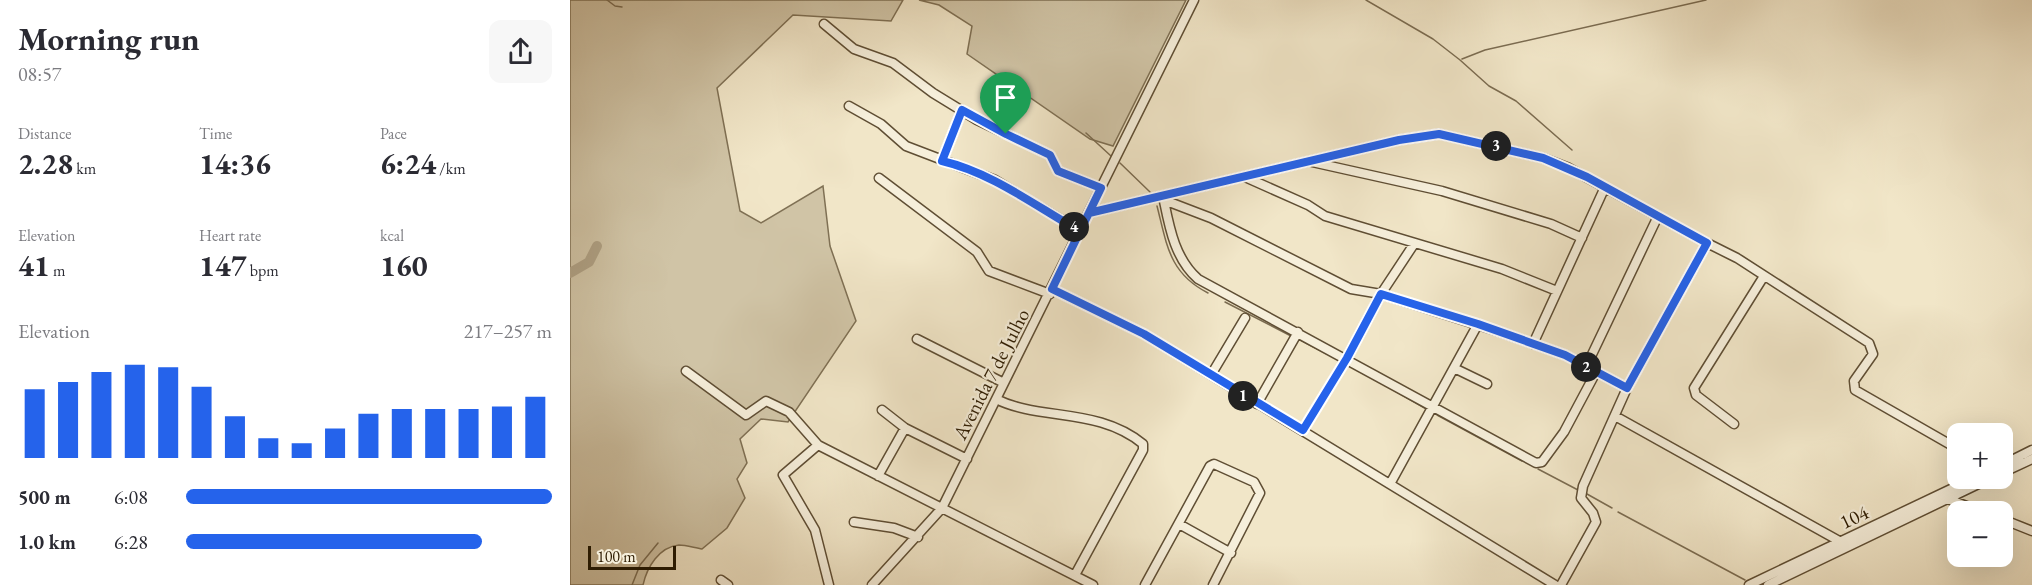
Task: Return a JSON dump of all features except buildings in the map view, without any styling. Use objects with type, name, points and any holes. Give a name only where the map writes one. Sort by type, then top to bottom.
[{"type":"street","name":"Avenida 7 de Julho","points":[[872,585],[942,508],[1194,0]]},
{"type":"street","points":[[824,24],[854,49],[893,63],[933,93],[962,110],[1050,155],[1056,170],[1101,188]]},
{"type":"street","points":[[849,106],[881,124],[906,146],[1011,188],[1080,231]]},
{"type":"street","points":[[942,161],[962,110]]},
{"type":"street","points":[[1089,213],[1163,198],[1399,140],[1439,134],[1543,158],[1737,258],[1869,343],[1873,354],[1853,384],[1855,390],[1947,443]]},
{"type":"street","points":[[1309,162],[1397,179],[1442,191],[1551,224],[1582,238]]},
{"type":"street","points":[[1245,177],[1308,205],[1325,216],[1503,269],[1557,291]]},
{"type":"street","points":[[879,178],[977,252],[989,271],[1051,291],[1144,334],[1556,585]]},
{"type":"street","points":[[1533,344],[1605,188]]},
{"type":"street","points":[[1163,198],[1211,218],[1338,284],[1351,289],[1381,294],[1478,324],[1533,344],[1627,388]]},
{"type":"street","points":[[1163,198],[1174,241],[1189,271],[1207,284],[1540,464],[1564,432],[1596,372]]},
{"type":"street","points":[[1586,367],[1658,216]]},
{"type":"street","points":[[1303,430],[1347,358],[1381,294],[1414,243]]},
{"type":"street","points":[[1561,585],[1596,522],[1581,495],[1627,388],[1707,243]]},
{"type":"street","points":[[1734,424],[1696,395],[1694,388],[1764,276]]},
{"type":"street","points":[[1210,375],[1245,318]]},
{"type":"street","points":[[1390,484],[1478,324]]},
{"type":"street","points":[[1257,404],[1298,332]]},
{"type":"street","points":[[917,339],[1004,383]]},
{"type":"street","points":[[1454,368],[1487,384]]},
{"type":"street","points":[[686,371],[746,415],[766,401],[786,409],[818,445],[1093,585]]},
{"type":"street","points":[[996,399],[1010,405],[1090,418],[1143,444],[1143,450],[1075,575]]},
{"type":"street","points":[[882,410],[905,428],[967,459]]},
{"type":"street","points":[[1615,416],[1841,542]]},
{"type":"street","points":[[878,476],[905,428]]},
{"type":"street","points":[[818,445],[783,475],[815,530],[829,585]]},
{"type":"street","points":[[2013,460],[2032,450]]},
{"type":"street","points":[[2013,468],[2032,459]]},
{"type":"street","points":[[1145,585],[1214,464],[1254,482],[1260,493],[1213,585]]},
{"type":"street","name":"104","points":[[1753,584],[1841,542],[1919,509],[1954,489]]},
{"type":"street","points":[[1768,585],[1919,509],[1968,489]]},
{"type":"street","points":[[1948,499],[1953,501]]},
{"type":"street","points":[[854,522],[894,528],[918,537]]},
{"type":"street","points":[[2013,523],[2032,531]]},
{"type":"street","points":[[1179,524],[1230,553]]},
{"type":"shaded area","points":[[570,0],[903,0],[891,21],[793,15],[717,88],[740,211],[761,223],[823,186],[830,246],[856,321],[788,422],[761,419],[740,439],[747,463],[737,479],[745,498],[727,528],[702,549],[679,545],[660,554],[651,565],[643,585],[570,585]]},
{"type":"shaded area","points":[[919,0],[1186,0],[1113,146],[1090,139],[967,54],[972,26],[939,5]]},
{"type":"waterway","points":[[607,0],[615,6],[622,7]]},
{"type":"waterway","points":[[1366,0],[1433,39],[1489,86],[1516,101],[1572,150]]},
{"type":"waterway","points":[[1462,59],[1485,50],[1706,0]]},
{"type":"waterway","points":[[1086,133],[1111,156]]},
{"type":"waterway","points":[[1120,163],[1150,192]]},
{"type":"waterway","points":[[1157,206],[1167,245],[1177,267],[1195,285],[1208,293]]},
{"type":"waterway","points":[[570,273],[589,262],[597,246]]},
{"type":"waterway","points":[[1225,302],[1291,336]]},
{"type":"waterway","points":[[1300,340],[1327,354]]},
{"type":"waterway","points":[[1390,388],[1428,410]]},
{"type":"waterway","points":[[1437,415],[1522,461]]},
{"type":"waterway","points":[[1538,469],[1578,490]]},
{"type":"waterway","points":[[1587,494],[1612,508]]},
{"type":"waterway","points":[[1618,512],[1745,580]]},
{"type":"waterway","points":[[632,585],[640,565],[658,543]]},
{"type":"route","points":[[1006,134],[962,110],[942,161],[1011,188],[1080,231],[1089,213],[1399,140],[1439,134],[1543,158],[1569,168],[1707,243],[1627,388],[1565,355],[1478,324],[1381,294],[1347,358],[1303,430],[1144,334],[1052,289],[1089,213],[1101,188],[1063,174],[1056,170],[1050,155],[1006,134]]}]
